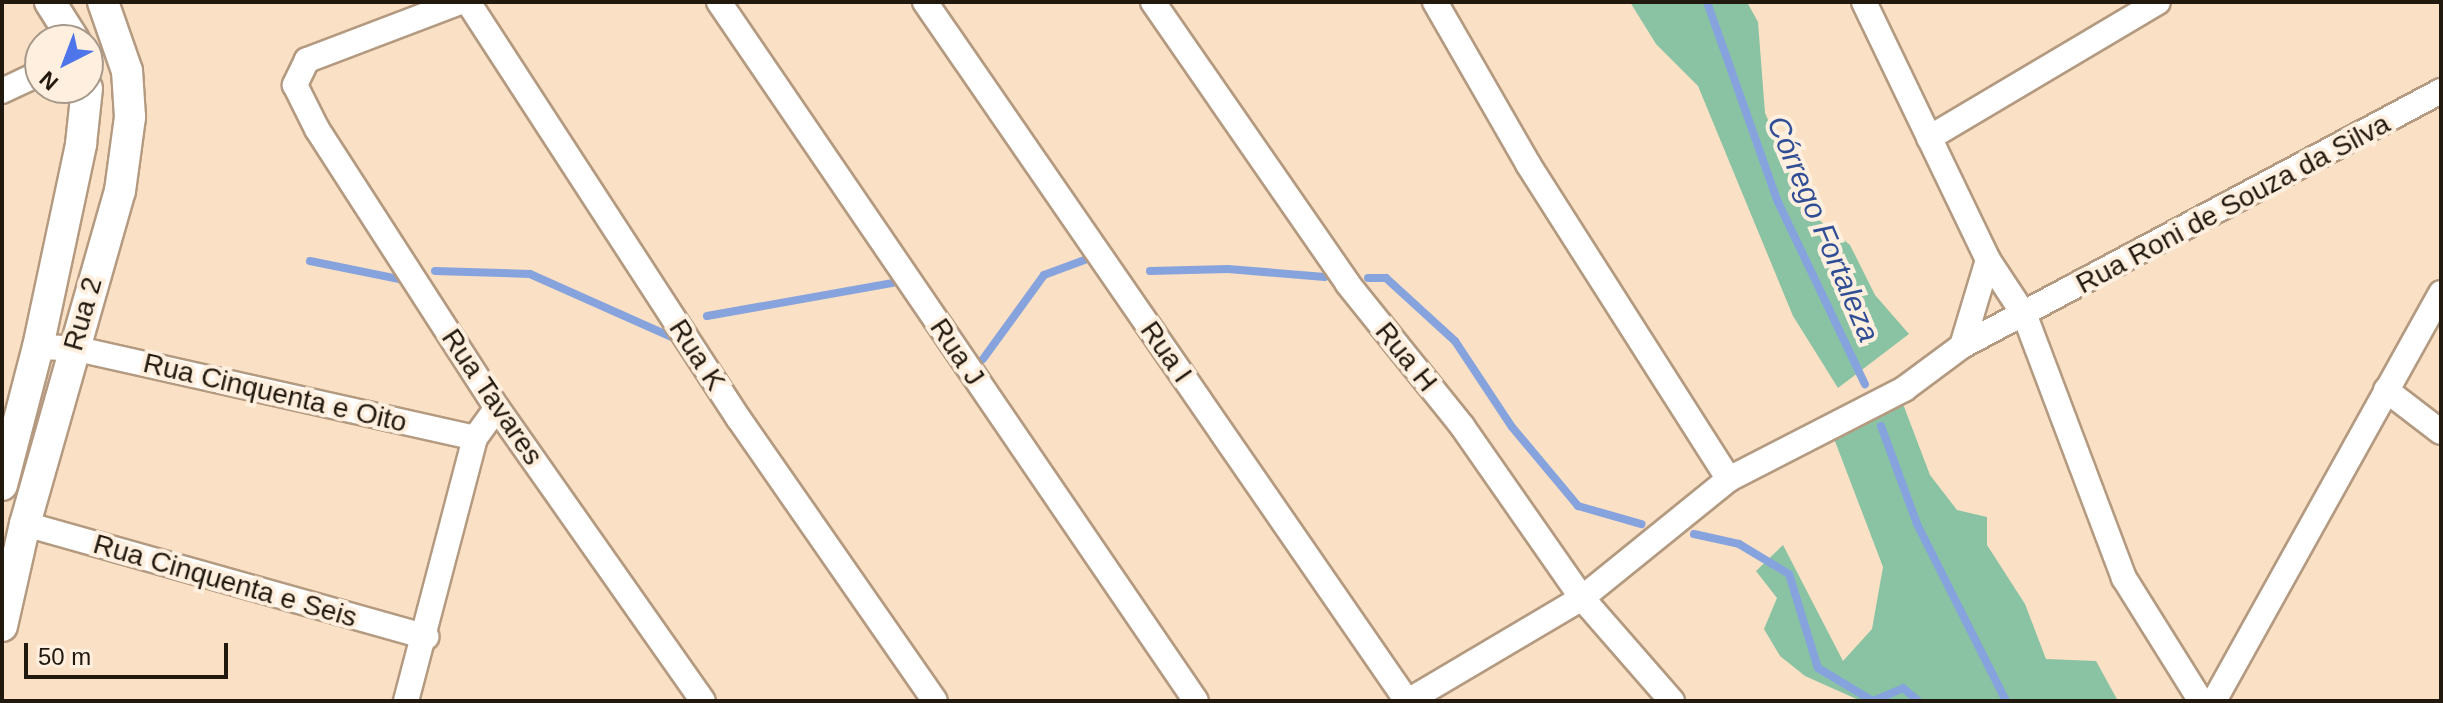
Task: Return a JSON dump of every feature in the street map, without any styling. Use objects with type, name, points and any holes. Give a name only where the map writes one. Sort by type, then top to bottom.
[{"type":"street","name":"Rua 2","points":[[2,626],[25,524],[120,191],[130,117],[127,71],[103,2]]},
{"type":"street","name":"Rua Tavares","points":[[460,2],[307,60],[295,85],[317,129],[497,408],[703,701]]},
{"type":"street","name":"Rua K","points":[[468,2],[739,419],[935,701]]},
{"type":"street","name":"Rua J","points":[[719,2],[1196,701]]},
{"type":"street","name":"Rua I","points":[[925,2],[1408,701]]},
{"type":"street","name":"Rua H","points":[[1153,2],[1348,284],[1462,426],[1582,598],[1672,701]]},
{"type":"street","points":[[1435,2],[1528,164],[1729,479]]},
{"type":"street","points":[[1864,2],[1988,260],[2025,316],[2124,578],[2201,701]]},
{"type":"street","points":[[1929,138],[2158,2]]},
{"type":"street","points":[[50,5],[63,24]]},
{"type":"street","points":[[2,91],[24,81]]},
{"type":"street","name":"Rua Roni de Souza da Silva","points":[[1582,598],[1729,479],[1904,389],[1962,346],[2025,316],[2441,91]]},
{"type":"street","name":"Rua 2","points":[[2,485],[11,415],[38,347],[81,144],[85,104]]},
{"type":"street","points":[[1962,346],[1988,260]]},
{"type":"street","points":[[2214,701],[2441,293]]},
{"type":"street","name":"Rua Cinquenta e Oito","points":[[38,347],[73,348],[475,438]]},
{"type":"street","points":[[2386,390],[2441,432]]},
{"type":"street","points":[[406,701],[426,637],[475,438],[497,408]]},
{"type":"street","name":"Rua Cinquenta e Seis","points":[[25,524],[426,637]]},
{"type":"street","points":[[1408,701],[1582,598]]},
{"type":"green space","points":[[1630,2],[1747,2],[1758,22],[1765,113],[1808,211],[1850,245],[1875,295],[1909,334],[1838,388],[1793,316],[1698,86],[1656,44]]},
{"type":"green space","points":[[1903,404],[1930,475],[1957,510],[1987,517],[1987,545],[2025,604],[2046,659],[2096,661],[2118,701],[1861,701],[1805,676],[1780,656],[1764,629],[1777,598],[1756,571],[1783,545],[1843,661],[1872,629],[1883,567],[1833,436]]},
{"type":"waterway","name":"Córrego Fortaleza","points":[[1707,2],[1778,202],[1865,384]]},
{"type":"waterway","name":"Córrego Fortaleza","points":[[983,359],[1044,275],[1090,258]]},
{"type":"waterway","points":[[310,261],[408,281]]},
{"type":"waterway","name":"Córrego Fortaleza","points":[[1150,271],[1228,269],[1325,277]]},
{"type":"waterway","name":"Córrego Fortaleza","points":[[435,271],[530,274],[678,340]]},
{"type":"waterway","name":"Córrego Fortaleza","points":[[1368,278],[1386,278],[1455,341],[1512,427],[1578,506],[1641,524]]},
{"type":"waterway","name":"Córrego Fortaleza","points":[[707,316],[893,283]]},
{"type":"waterway","name":"Córrego Fortaleza","points":[[1881,426],[1917,524],[2006,701]]},
{"type":"waterway","name":"Córrego Fortaleza","points":[[1694,534],[1739,544],[1789,574],[1818,668],[1873,701],[1903,688],[1918,701]]}]
